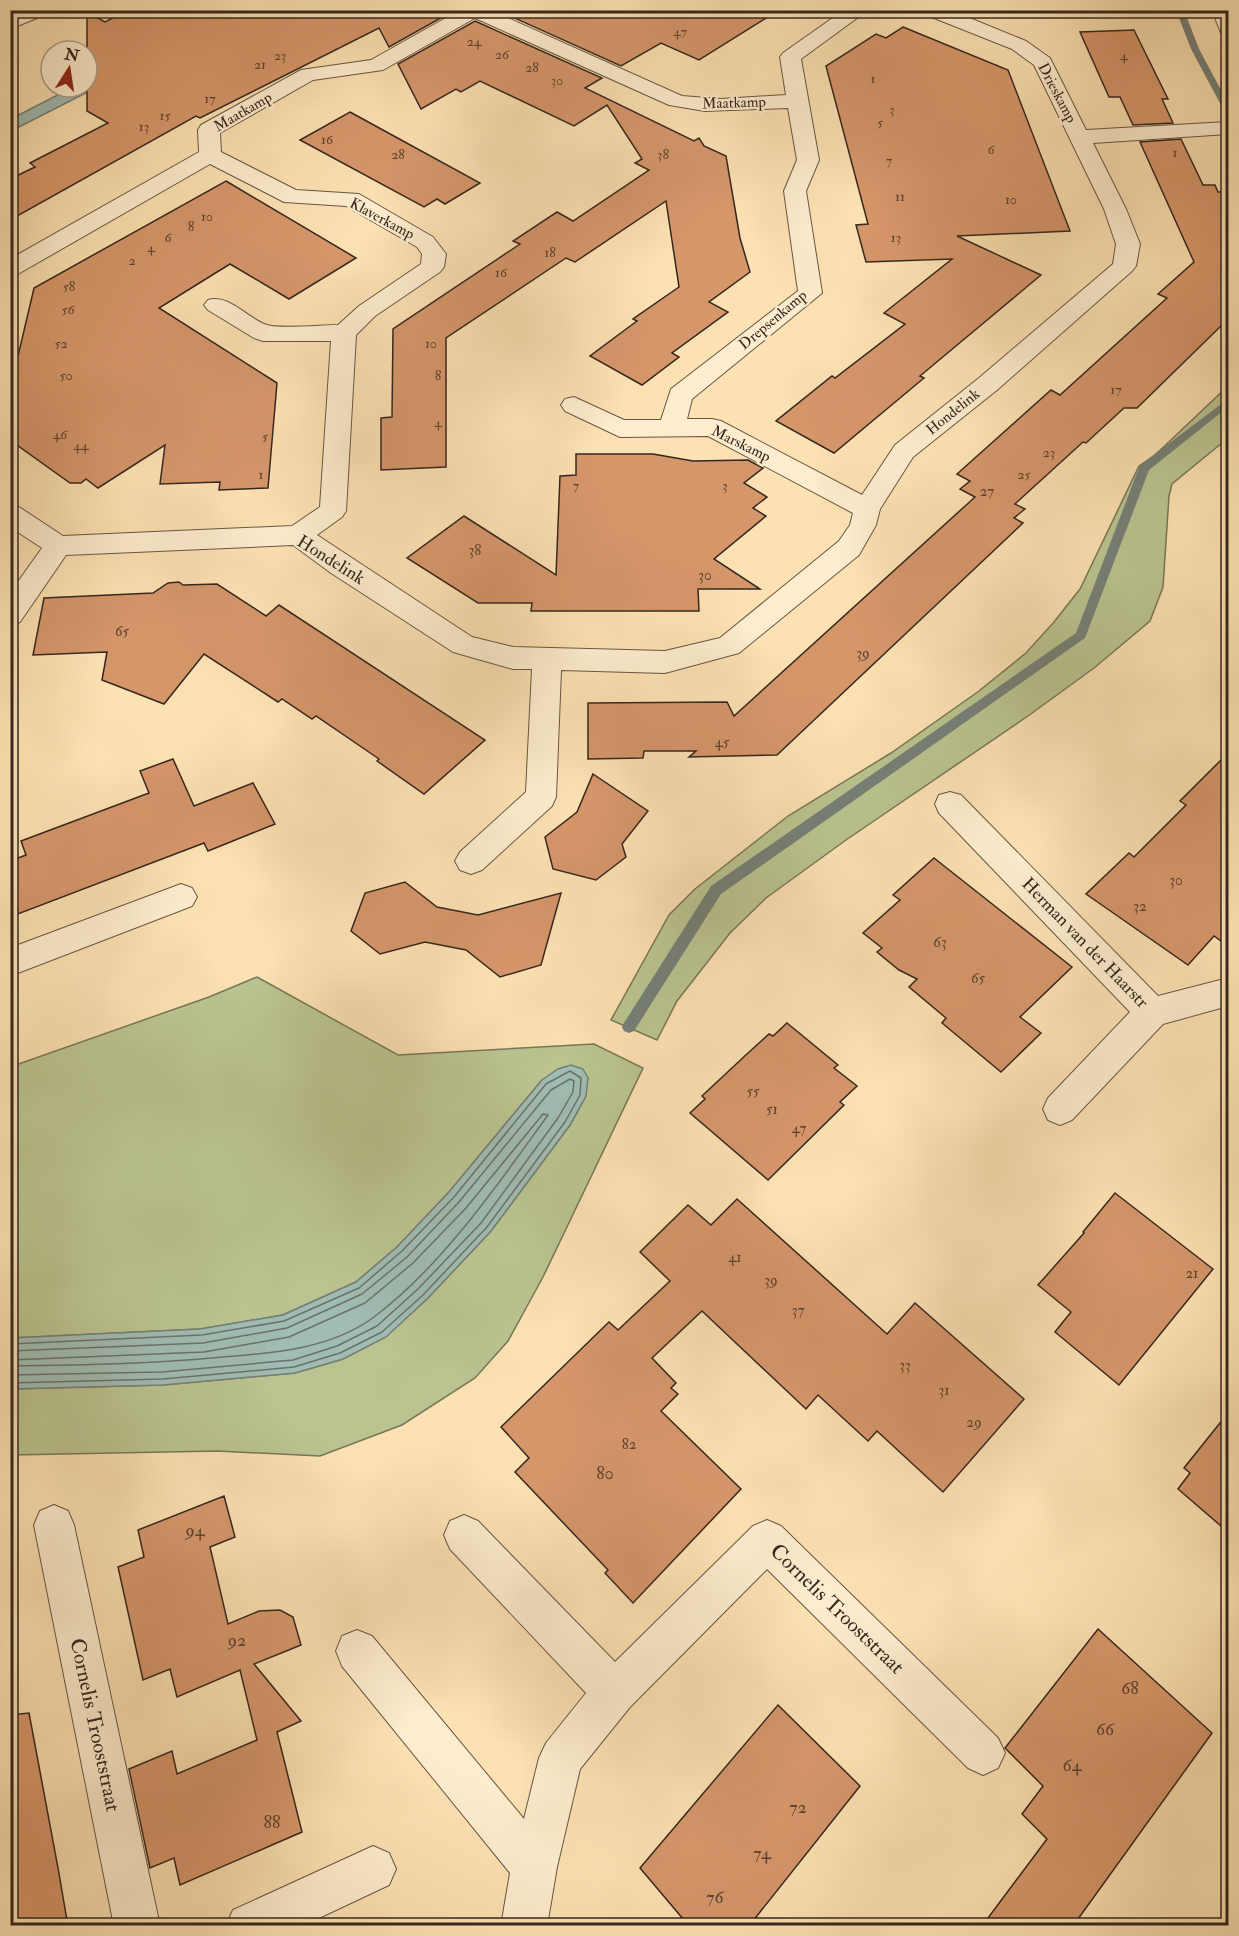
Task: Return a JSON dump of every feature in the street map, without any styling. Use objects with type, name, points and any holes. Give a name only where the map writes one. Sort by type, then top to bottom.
[{"type":"street","points":[[10,23],[30,14],[31,10]]},
{"type":"street","name":"Drepsenkamp","points":[[672,427],[680,395],[810,293],[795,191],[808,160],[790,57],[858,10]]},
{"type":"street","name":"Drieskamp","points":[[931,10],[1019,45],[1043,62],[1080,137]]},
{"type":"street","points":[[1222,10],[1228,29]]},
{"type":"street","name":"Maatkamp","points":[[10,269],[210,155],[209,130],[308,74],[376,66],[475,11],[676,101],[688,104],[718,104],[797,100]]},
{"type":"street","points":[[984,32],[1004,17]]},
{"type":"street","points":[[1080,137],[1228,129]]},
{"type":"street","name":"Hondelink","points":[[58,546],[298,535],[341,566],[463,645],[513,658],[665,662],[729,646],[849,548],[863,525],[867,509],[904,451],[988,384],[1124,266],[1128,244],[1115,209],[1080,137]]},
{"type":"street","name":"Klaverkamp","points":[[210,155],[292,197],[351,199],[425,242],[434,254],[432,267],[367,311],[344,333]]},
{"type":"street","points":[[216,305],[263,333],[344,333],[333,511],[298,535]]},
{"type":"street","name":"Marskamp","points":[[574,405],[620,429],[712,427],[867,509]]},
{"type":"street","points":[[10,514],[58,546],[10,615]]},
{"type":"street","points":[[471,861],[541,797],[547,658]]},
{"type":"street","name":"Herman van der Haarstr","points":[[950,804],[1152,1012],[1060,1109]]},
{"type":"street","points":[[10,962],[181,897]]},
{"type":"street","points":[[1152,1012],[1228,992]]},
{"type":"street","name":"Cornelis Trooststraat","points":[[54,1525],[137,1926]]},
{"type":"street","points":[[464,1535],[615,1692]]},
{"type":"street","name":"Cornelis Trooststraat","points":[[524,1926],[534,1867],[561,1758],[615,1692],[767,1540],[983,1753]]},
{"type":"street","points":[[357,1651],[534,1867]]},
{"type":"street","points":[[249,1926],[373,1869]]},
{"type":"green space","points":[[1228,386],[1228,438],[1172,484],[1169,496],[1163,587],[1150,621],[1094,668],[1028,716],[846,840],[766,898],[730,933],[677,1001],[657,1040],[611,1020],[669,915],[695,889],[788,816],[891,753],[979,691],[1026,653],[1080,589],[1139,466],[1154,456]]},
{"type":"green space","points":[[257,977],[398,1055],[594,1044],[643,1068],[543,1277],[508,1341],[475,1378],[402,1425],[320,1456],[217,1451],[11,1455],[11,1389],[163,1385],[295,1373],[343,1359],[385,1337],[427,1299],[491,1231],[570,1125],[586,1096],[542,1080],[449,1192],[397,1247],[356,1282],[283,1315],[200,1329],[11,1338],[10,1067],[209,997]]},
{"type":"water","points":[[247,11],[99,86],[99,81]]},
{"type":"water","points":[[50,99],[74,99],[11,131],[11,119]]},
{"type":"water","points":[[571,1065],[583,1069],[588,1078],[586,1096],[570,1125],[491,1231],[427,1299],[386,1337],[343,1359],[295,1373],[163,1385],[11,1389],[11,1338],[200,1329],[283,1315],[356,1282],[397,1247],[449,1192],[542,1080],[558,1069]]},
{"type":"building","points":[[129,10],[455,10],[389,47],[379,28],[200,118],[196,116],[10,220],[10,179],[35,167],[30,163],[108,123],[87,111],[87,99],[99,99],[99,39],[87,39],[87,12],[105,22]]},
{"type":"building","points":[[497,10],[779,10],[699,60],[661,43],[621,66]]},
{"type":"building","points":[[475,21],[602,78],[585,88],[694,141],[699,138],[704,146],[726,156],[740,238],[750,272],[709,302],[728,312],[672,353],[679,357],[642,385],[590,356],[637,321],[633,319],[679,287],[666,201],[575,262],[566,258],[446,338],[446,467],[381,470],[381,418],[392,417],[393,329],[520,244],[513,241],[557,212],[573,221],[649,170],[635,163],[642,159],[607,105],[574,126],[480,81],[461,92],[456,89],[421,109],[398,64]]},
{"type":"building","points":[[903,27],[1008,70],[1070,231],[957,236],[1041,275],[920,376],[924,378],[834,453],[776,421],[832,376],[835,378],[905,324],[884,313],[952,259],[866,262],[856,225],[868,224],[826,66],[876,34],[886,38]]},
{"type":"building","points":[[1134,30],[1168,99],[1162,99],[1173,123],[1133,125],[1120,97],[1109,97],[1080,32]]},
{"type":"building","points":[[350,112],[480,183],[445,204],[437,199],[424,207],[300,140]]},
{"type":"building","points":[[1181,139],[1203,185],[1215,185],[1218,192],[1228,192],[1228,338],[1222,325],[1137,408],[1124,408],[1015,504],[1025,509],[1014,518],[1023,523],[777,755],[689,757],[696,751],[644,751],[643,758],[588,759],[588,703],[727,702],[734,716],[975,497],[960,489],[970,481],[957,474],[1051,390],[1060,395],[1167,298],[1158,294],[1194,262],[1140,142]]},
{"type":"building","points":[[226,181],[356,258],[289,299],[230,264],[159,308],[277,383],[268,488],[219,490],[220,482],[160,484],[165,445],[98,488],[86,479],[81,483],[70,483],[10,440],[10,390],[34,288]]},
{"type":"building","points":[[576,454],[653,454],[693,461],[748,460],[763,468],[744,483],[767,497],[753,508],[766,516],[714,559],[760,589],[698,589],[699,611],[531,611],[532,603],[478,603],[407,558],[464,516],[556,575],[560,476],[576,475]]},
{"type":"building","points":[[179,582],[183,585],[217,584],[266,616],[279,605],[485,740],[424,794],[377,761],[379,759],[316,716],[312,719],[282,699],[278,702],[204,654],[164,704],[102,680],[107,652],[33,655],[44,598],[153,593],[168,583]]},
{"type":"building","points":[[1228,753],[1228,946],[1214,936],[1188,965],[1086,894],[1129,853],[1134,857],[1186,805],[1180,801]]},
{"type":"building","points":[[173,759],[194,806],[253,783],[275,824],[208,851],[204,843],[10,917],[10,861],[26,855],[21,841],[149,793],[140,771]]},
{"type":"building","points":[[593,774],[648,811],[622,844],[626,857],[596,880],[553,869],[545,837],[577,812]]},
{"type":"building","points":[[934,858],[1072,967],[1020,1017],[1041,1033],[1001,1072],[942,1023],[946,1018],[909,987],[917,979],[899,970],[877,952],[882,948],[863,933],[900,900],[893,895]]},
{"type":"building","points":[[405,882],[437,907],[478,915],[561,893],[541,965],[500,977],[466,950],[425,942],[380,954],[351,931],[365,893]]},
{"type":"building","points":[[787,1023],[838,1065],[834,1068],[857,1086],[840,1102],[844,1105],[768,1180],[690,1113],[705,1099],[702,1096],[748,1053],[769,1034],[773,1036]]},
{"type":"building","points":[[1115,1193],[1213,1269],[1119,1385],[1055,1332],[1071,1312],[1038,1285],[1084,1233]]},
{"type":"building","points":[[737,1199],[887,1334],[915,1303],[1024,1399],[943,1492],[877,1431],[868,1441],[818,1395],[806,1409],[702,1311],[652,1358],[676,1383],[671,1388],[678,1394],[661,1411],[741,1489],[633,1603],[605,1573],[608,1570],[515,1472],[529,1458],[501,1427],[609,1322],[618,1330],[670,1281],[640,1252],[688,1205],[711,1225]]},
{"type":"building","points":[[1228,1413],[1228,1532],[1178,1489],[1190,1473],[1184,1468]]},
{"type":"building","points":[[224,1496],[235,1537],[210,1547],[228,1624],[259,1611],[280,1610],[293,1617],[301,1645],[254,1664],[301,1721],[277,1732],[302,1832],[180,1885],[174,1858],[150,1868],[129,1769],[172,1751],[177,1774],[257,1740],[240,1670],[177,1697],[170,1669],[143,1680],[118,1567],[144,1557],[138,1530]]},
{"type":"building","points":[[1098,1629],[1212,1733],[1073,1926],[982,1926],[1047,1839],[1022,1814],[1043,1786],[1005,1748]]},
{"type":"building","points":[[778,1705],[860,1786],[749,1926],[689,1926],[640,1868]]},
{"type":"building","points":[[29,1713],[68,1926],[10,1926],[10,1715]]},
{"type":"waterway","points":[[1180,10],[1195,49],[1225,105]]},
{"type":"waterway","points":[[629,1027],[716,890],[1081,635],[1144,468],[1228,402]]}]
